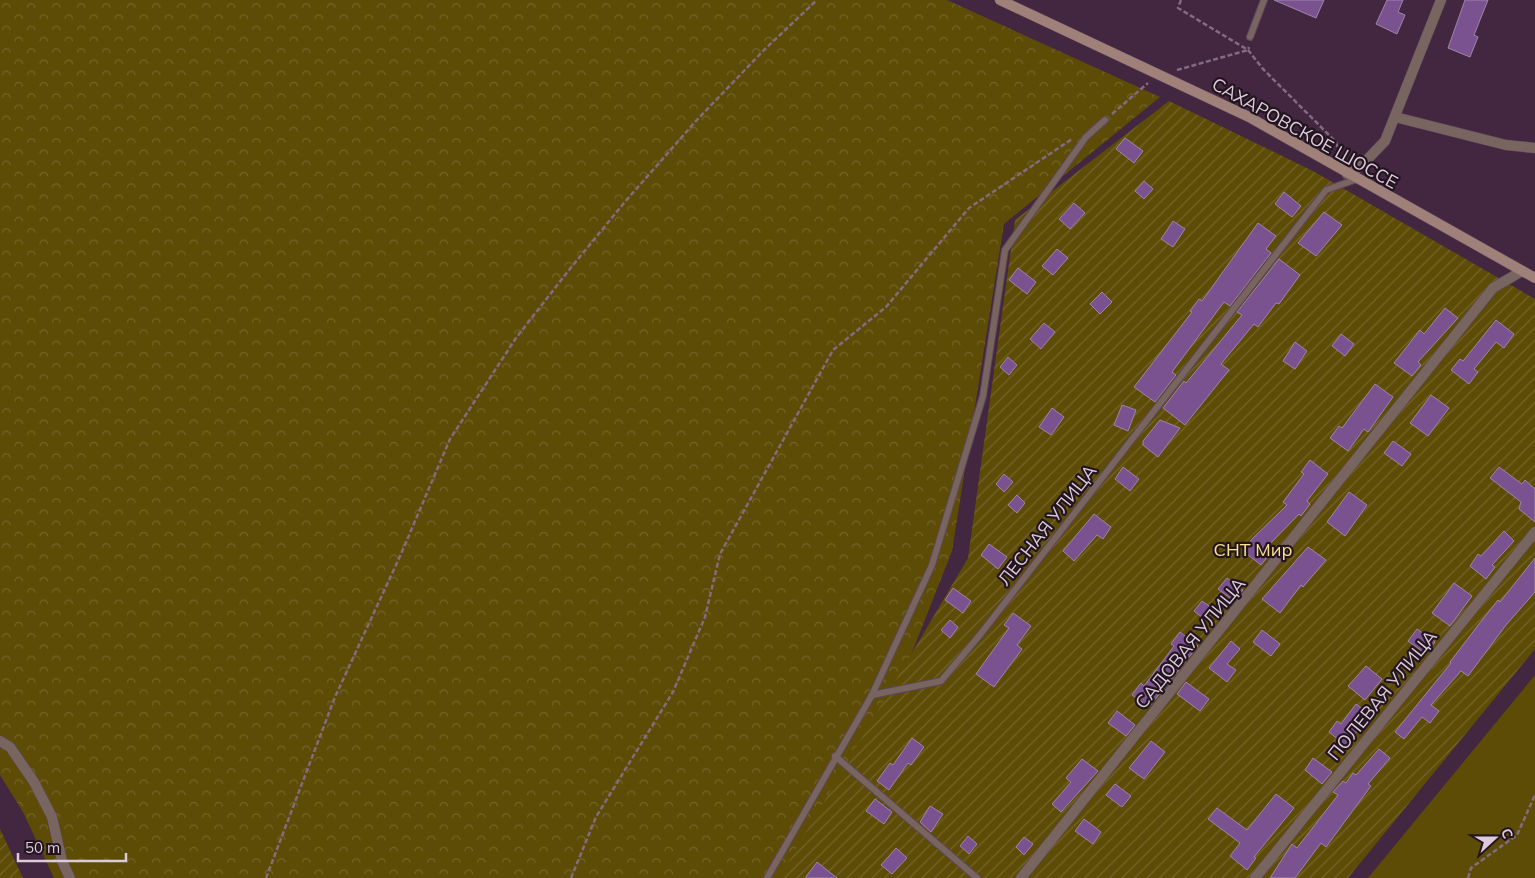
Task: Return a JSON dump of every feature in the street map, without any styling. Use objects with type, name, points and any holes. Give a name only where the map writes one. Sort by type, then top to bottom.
[{"type":"main road","name":"САХАРОВСКОЕ ШОССЕ","points":[[1000,0],[1249,117],[1357,180],[1535,278]]},
{"type":"street","points":[[1346,173],[1361,166],[1385,141],[1441,0]]},
{"type":"street","points":[[1395,117],[1506,146],[1535,148]]},
{"type":"street","name":"САДОВАЯ УЛИЦА","points":[[1021,878],[1493,288],[1522,271]]},
{"type":"street","name":"ПОЛЕВАЯ УЛИЦА","points":[[1255,878],[1535,532]]},
{"type":"street","points":[[0,741],[10,747],[34,782],[52,817],[62,861],[70,878]]},
{"type":"lane","points":[[1250,37],[1264,0]]},
{"type":"lane","points":[[767,878],[789,844],[835,756],[872,695],[932,565],[983,396],[1005,250],[1086,137],[1105,120]]},
{"type":"lane","name":"ЛЕСНАЯ УЛИЦА","points":[[872,695],[941,681],[985,628],[1326,190],[1357,180]]},
{"type":"lane","points":[[835,756],[977,878]]},
{"type":"path","points":[[266,878],[335,697],[397,563],[450,439],[516,338],[599,233],[695,122],[764,50],[817,0]]},
{"type":"path","points":[[1181,0],[1178,8],[1248,50],[1263,69],[1336,142],[1346,173]]},
{"type":"path","points":[[1248,50],[1250,37]]},
{"type":"path","points":[[1105,120],[1158,75],[1248,50]]},
{"type":"path","points":[[571,878],[596,817],[673,692],[705,617],[720,554],[833,350],[886,307],[969,208],[1053,150],[1079,135]]},
{"type":"path","points":[[1468,878],[1471,868],[1517,835],[1535,795]]},
{"type":"green space","points":[[0,0],[947,0],[1160,97],[1004,224],[952,551],[868,764],[794,878],[54,878],[23,812],[0,775]]},
{"type":"green space","name":"СНТ Мир","points":[[1169,101],[1313,171],[1535,299],[1535,649],[1348,878],[779,878],[968,558],[1015,220]]},
{"type":"green space","points":[[1535,675],[1535,878],[1368,878]]},
{"type":"green space","points":[[0,829],[23,878],[0,878]]},
{"type":"building","points":[[1274,0],[1324,0],[1316,18]]},
{"type":"building","points":[[1387,0],[1403,0],[1398,12],[1405,15],[1397,34],[1376,24]]},
{"type":"building","points":[[1465,0],[1488,0],[1474,35],[1478,37],[1470,57],[1448,48]]},
{"type":"building","points":[[1125,138],[1143,151],[1134,163],[1116,149]]},
{"type":"building","points":[[1144,181],[1153,189],[1144,199],[1135,191]]},
{"type":"building","points":[[1284,192],[1301,206],[1292,217],[1275,204]]},
{"type":"building","points":[[1074,203],[1085,213],[1070,229],[1059,219]]},
{"type":"building","points":[[1324,212],[1342,225],[1316,256],[1298,243]]},
{"type":"building","points":[[1173,221],[1185,229],[1173,247],[1161,239]]},
{"type":"building","points":[[1258,223],[1276,236],[1266,249],[1271,253],[1230,306],[1224,302],[1172,372],[1176,375],[1155,402],[1134,387],[1192,312],[1190,311],[1199,299],[1202,301]]},
{"type":"building","points":[[1057,249],[1068,258],[1053,275],[1042,266]]},
{"type":"building","points":[[1279,259],[1300,275],[1279,304],[1276,303],[1258,327],[1254,324],[1221,364],[1229,370],[1185,425],[1163,408],[1242,315],[1237,312]]},
{"type":"building","points":[[1018,268],[1036,282],[1027,294],[1009,280]]},
{"type":"building","points":[[1102,292],[1112,302],[1100,314],[1090,304]]},
{"type":"building","points":[[1445,308],[1458,318],[1418,362],[1421,365],[1412,376],[1394,363],[1420,330],[1424,334]]},
{"type":"building","points":[[1496,320],[1514,334],[1504,348],[1496,342],[1474,369],[1478,372],[1469,384],[1451,370],[1460,359],[1463,361]]},
{"type":"building","points":[[1044,323],[1055,332],[1041,349],[1030,339]]},
{"type":"building","points":[[1341,334],[1354,344],[1345,356],[1332,346]]},
{"type":"building","points":[[1295,342],[1307,351],[1295,369],[1283,361]]},
{"type":"building","points":[[1008,357],[1017,365],[1009,375],[1000,367]]},
{"type":"building","points":[[1375,384],[1393,397],[1368,432],[1364,429],[1348,451],[1330,438],[1339,426],[1342,428]]},
{"type":"building","points":[[1431,395],[1449,408],[1428,436],[1410,423]]},
{"type":"building","points":[[1122,405],[1136,410],[1128,431],[1114,425]]},
{"type":"building","points":[[1052,408],[1064,417],[1051,435],[1039,427]]},
{"type":"building","points":[[1160,420],[1180,428],[1158,457],[1143,445],[1143,441]]},
{"type":"building","points":[[1393,441],[1411,454],[1402,466],[1384,453]]},
{"type":"building","points":[[1310,460],[1328,474],[1307,501],[1310,504],[1301,516],[1299,514],[1265,549],[1270,553],[1261,565],[1243,551],[1252,539],[1287,505],[1283,502],[1304,474],[1301,472]]},
{"type":"building","points":[[1123,467],[1139,479],[1130,491],[1115,479]]},
{"type":"building","points":[[1499,467],[1522,484],[1525,480],[1535,489],[1535,522],[1519,509],[1521,502],[1490,478]]},
{"type":"building","points":[[1004,474],[1013,482],[1004,492],[996,484]]},
{"type":"building","points":[[1349,492],[1367,505],[1345,536],[1327,522]]},
{"type":"building","points":[[1017,495],[1025,503],[1017,513],[1008,505]]},
{"type":"building","points":[[1094,514],[1111,527],[1103,539],[1097,535],[1074,561],[1063,551]]},
{"type":"building","points":[[1504,531],[1514,541],[1492,565],[1495,567],[1486,579],[1470,566],[1478,554],[1481,556]]},
{"type":"building","points":[[989,544],[1007,557],[998,569],[981,555]]},
{"type":"building","points":[[1308,547],[1326,560],[1303,587],[1301,585],[1280,613],[1262,599]]},
{"type":"building","points":[[1535,558],[1535,592],[1506,625],[1468,676],[1461,671],[1431,705],[1439,711],[1430,723],[1422,717],[1404,739],[1395,732],[1451,663],[1498,600],[1500,602]]},
{"type":"building","points":[[1227,578],[1243,590],[1234,601],[1218,589]]},
{"type":"building","points":[[1454,583],[1472,596],[1450,626],[1432,613]]},
{"type":"building","points":[[953,588],[971,601],[963,613],[945,600]]},
{"type":"building","points":[[1202,601],[1212,608],[1203,618],[1194,611]]},
{"type":"building","points":[[1013,613],[1031,626],[1017,645],[1022,649],[994,687],[976,674],[1009,628],[1004,625]]},
{"type":"building","points":[[950,620],[958,627],[950,638],[941,630]]},
{"type":"building","points":[[1417,629],[1435,642],[1426,654],[1408,641]]},
{"type":"building","points":[[1262,630],[1280,644],[1271,656],[1253,642]]},
{"type":"building","points":[[1180,632],[1198,646],[1149,707],[1132,695],[1141,683],[1144,686],[1174,646],[1171,644]]},
{"type":"building","points":[[1231,641],[1240,649],[1227,664],[1236,670],[1227,682],[1209,668]]},
{"type":"building","points":[[1366,666],[1382,679],[1365,700],[1348,686]]},
{"type":"building","points":[[1186,682],[1209,699],[1200,711],[1177,694]]},
{"type":"building","points":[[1356,704],[1374,717],[1365,729],[1361,726],[1346,746],[1329,732],[1337,721],[1341,724]]},
{"type":"building","points":[[1117,711],[1135,725],[1126,736],[1108,723]]},
{"type":"building","points":[[912,738],[924,747],[911,765],[908,763],[889,790],[877,781],[890,763],[893,765]]},
{"type":"building","points":[[1151,741],[1165,752],[1144,779],[1129,768]]},
{"type":"building","points":[[1379,749],[1390,758],[1368,784],[1371,786],[1326,847],[1321,843],[1295,878],[1270,878],[1292,844],[1297,848],[1338,795],[1333,792],[1343,781],[1346,783],[1353,773],[1356,775]]},
{"type":"building","points":[[1313,758],[1332,772],[1322,784],[1305,770]]},
{"type":"building","points":[[1082,759],[1098,771],[1061,812],[1052,804],[1071,782],[1066,778]]},
{"type":"building","points":[[1115,784],[1131,796],[1122,807],[1106,795]]},
{"type":"building","points":[[1276,794],[1294,808],[1254,857],[1256,858],[1247,870],[1230,856],[1240,843],[1208,819],[1217,808],[1247,830]]},
{"type":"building","points":[[875,799],[892,812],[884,824],[866,811]]},
{"type":"building","points":[[930,806],[943,814],[931,832],[920,822]]},
{"type":"building","points":[[1084,819],[1101,832],[1093,844],[1075,831]]},
{"type":"building","points":[[968,836],[977,844],[969,854],[960,846]]},
{"type":"building","points":[[1024,837],[1033,844],[1024,855],[1016,847]]},
{"type":"building","points":[[896,848],[907,858],[892,874],[881,865]]},
{"type":"building","points":[[817,862],[837,878],[805,878]]}]
